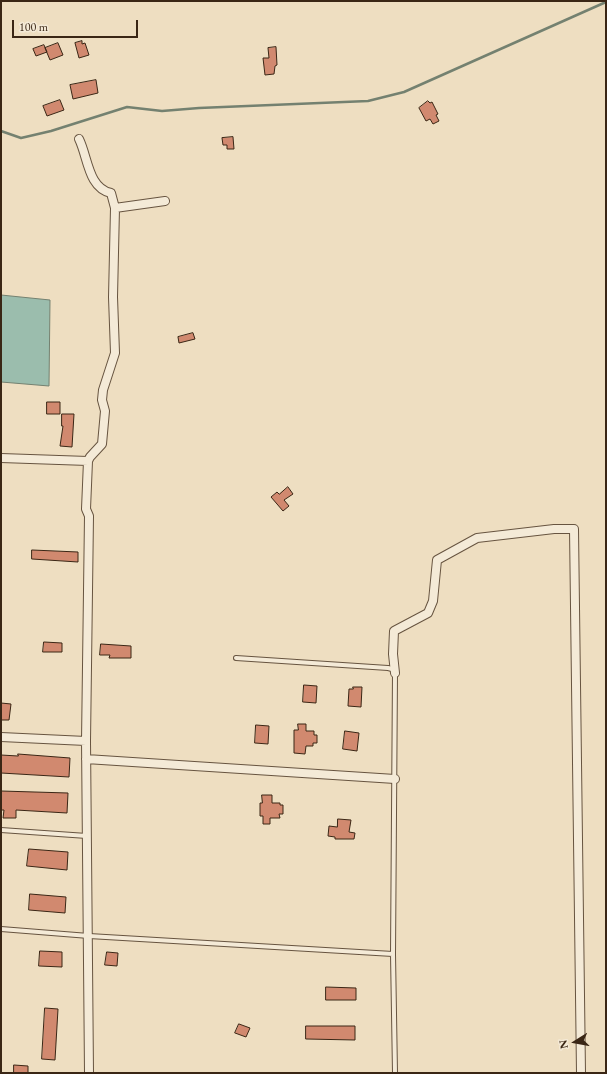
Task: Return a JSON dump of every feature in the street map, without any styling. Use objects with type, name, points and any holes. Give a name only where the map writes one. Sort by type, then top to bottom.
[{"type":"street","points":[[79,139],[95,183],[104,192],[111,193],[115,208],[113,297],[115,353],[103,390],[102,400],[105,411],[102,444],[88,461],[86,509],[89,516],[86,741],[89,936],[89,1073]]},
{"type":"street","points":[[115,208],[162,202]]},
{"type":"street","points":[[1,458],[88,461]]},
{"type":"street","points":[[396,673],[393,654],[394,631],[428,613],[433,601],[437,560],[477,538],[554,529],[574,529],[581,1073]]},
{"type":"street","points":[[1,737],[86,741]]},
{"type":"street","points":[[86,759],[395,779]]},
{"type":"lane","points":[[236,658],[388,668],[392,669],[396,673],[393,954],[395,1073]]},
{"type":"lane","points":[[1,830],[87,836]]},
{"type":"lane","points":[[1,930],[393,954]]},
{"type":"shaded area","points":[[1,295],[50,300],[49,386],[1,382]]},
{"type":"building","points":[[82,41],[82,44],[85,43],[89,55],[79,58],[75,43]]},
{"type":"building","points":[[58,43],[63,55],[50,60],[45,48]]},
{"type":"building","points":[[44,45],[47,52],[36,56],[33,49]]},
{"type":"building","points":[[276,47],[277,65],[275,66],[274,74],[265,75],[263,58],[269,58],[268,48]]},
{"type":"building","points":[[96,80],[98,93],[73,99],[70,85]]},
{"type":"building","points":[[60,100],[64,110],[47,116],[43,106]]},
{"type":"building","points":[[428,101],[430,103],[432,102],[438,114],[436,115],[439,121],[433,124],[430,119],[426,121],[419,108]]},
{"type":"building","points":[[233,137],[234,149],[227,149],[227,145],[223,145],[222,138]]},
{"type":"building","points":[[193,333],[195,339],[179,343],[178,337]]},
{"type":"building","points":[[47,402],[60,402],[60,414],[47,414]]},
{"type":"building","points":[[62,414],[74,414],[72,447],[60,446],[63,426]]},
{"type":"building","points":[[288,487],[293,494],[284,500],[289,506],[283,511],[271,497],[277,492],[279,494]]},
{"type":"building","points":[[32,550],[78,552],[78,562],[32,559]]},
{"type":"building","points":[[44,642],[62,643],[62,652],[43,652]]},
{"type":"building","points":[[101,644],[131,646],[131,658],[109,658],[110,655],[100,655]]},
{"type":"building","points":[[304,685],[317,686],[316,703],[303,702]]},
{"type":"building","points":[[353,687],[362,687],[361,707],[348,706],[349,689],[353,689]]},
{"type":"building","points":[[1,703],[11,704],[9,720],[1,720]]},
{"type":"building","points":[[298,724],[306,724],[306,731],[314,731],[314,735],[317,735],[317,743],[313,743],[313,746],[306,746],[305,754],[294,753],[294,730],[298,730]]},
{"type":"building","points":[[256,725],[269,726],[268,744],[255,743]]},
{"type":"building","points":[[345,731],[359,733],[357,751],[343,749]]},
{"type":"building","points":[[18,754],[70,758],[69,777],[1,773],[1,755],[18,756]]},
{"type":"building","points":[[1,791],[68,793],[67,813],[16,810],[16,818],[3,818],[4,810],[1,810]]},
{"type":"building","points":[[262,795],[272,795],[272,803],[280,803],[280,805],[283,805],[283,814],[279,814],[280,818],[270,818],[270,824],[263,824],[263,816],[260,816],[260,803],[262,803]]},
{"type":"building","points":[[338,819],[351,820],[349,832],[355,833],[354,839],[335,839],[335,837],[328,836],[329,826],[337,827]]},
{"type":"building","points":[[29,849],[68,852],[67,870],[27,866]]},
{"type":"building","points":[[30,894],[66,897],[65,913],[29,910]]},
{"type":"building","points":[[40,951],[62,952],[62,967],[39,966]]},
{"type":"building","points":[[107,952],[118,953],[117,966],[105,965]]},
{"type":"building","points":[[326,987],[356,988],[356,1000],[326,1000]]},
{"type":"building","points":[[45,1008],[58,1009],[55,1060],[42,1059]]},
{"type":"building","points":[[239,1024],[250,1028],[246,1037],[235,1033]]},
{"type":"building","points":[[306,1026],[355,1026],[355,1040],[306,1039]]},
{"type":"building","points":[[14,1065],[28,1066],[28,1073],[14,1073]]},
{"type":"waterway","points":[[1,131],[21,138],[51,131],[127,107],[162,111],[199,108],[368,101],[404,92],[606,2]]}]
